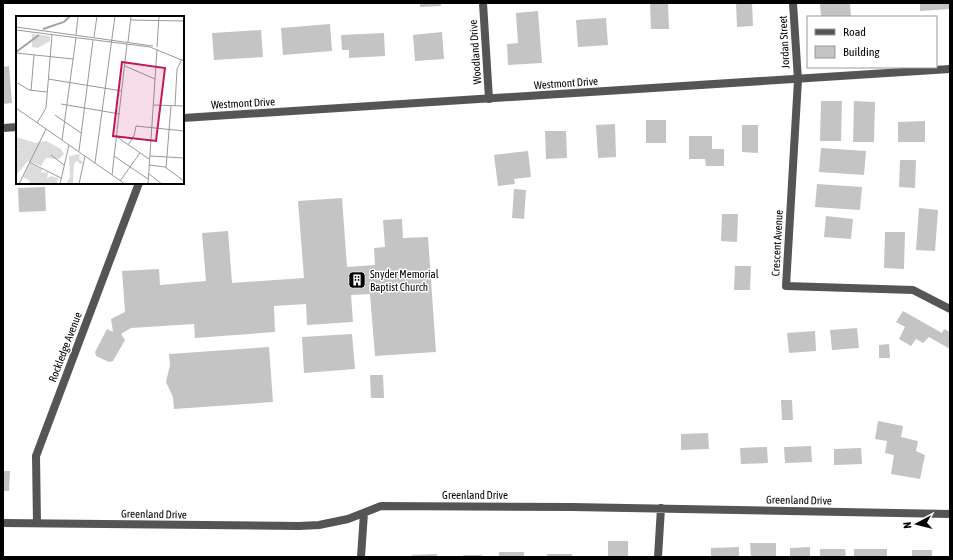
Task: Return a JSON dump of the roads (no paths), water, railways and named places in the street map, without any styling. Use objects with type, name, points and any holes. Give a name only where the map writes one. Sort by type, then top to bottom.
[{"type":"street","name":"Woodland Drive","points":[[483,3],[489,99]]},
{"type":"street","name":"Jordan Street","points":[[793,3],[798,80]]},
{"type":"street","name":"Westmont Drive","points":[[184,118],[798,80],[950,69]]},
{"type":"street","name":"Crescent Avenue","points":[[798,80],[786,286],[913,290],[950,308]]},
{"type":"street","points":[[3,128],[16,127]]},
{"type":"street","name":"Rockledge Avenue","points":[[37,524],[36,456],[139,184]]},
{"type":"street","name":"Greenland Drive","points":[[3,523],[299,526],[319,525],[348,519],[381,506],[661,508],[950,514]]},
{"type":"street","points":[[658,557],[661,508]]},
{"type":"street","points":[[361,557],[364,513]]},
{"type":"place","name":"Snyder Memorial Baptist Church","points":[[357,280]]}]
